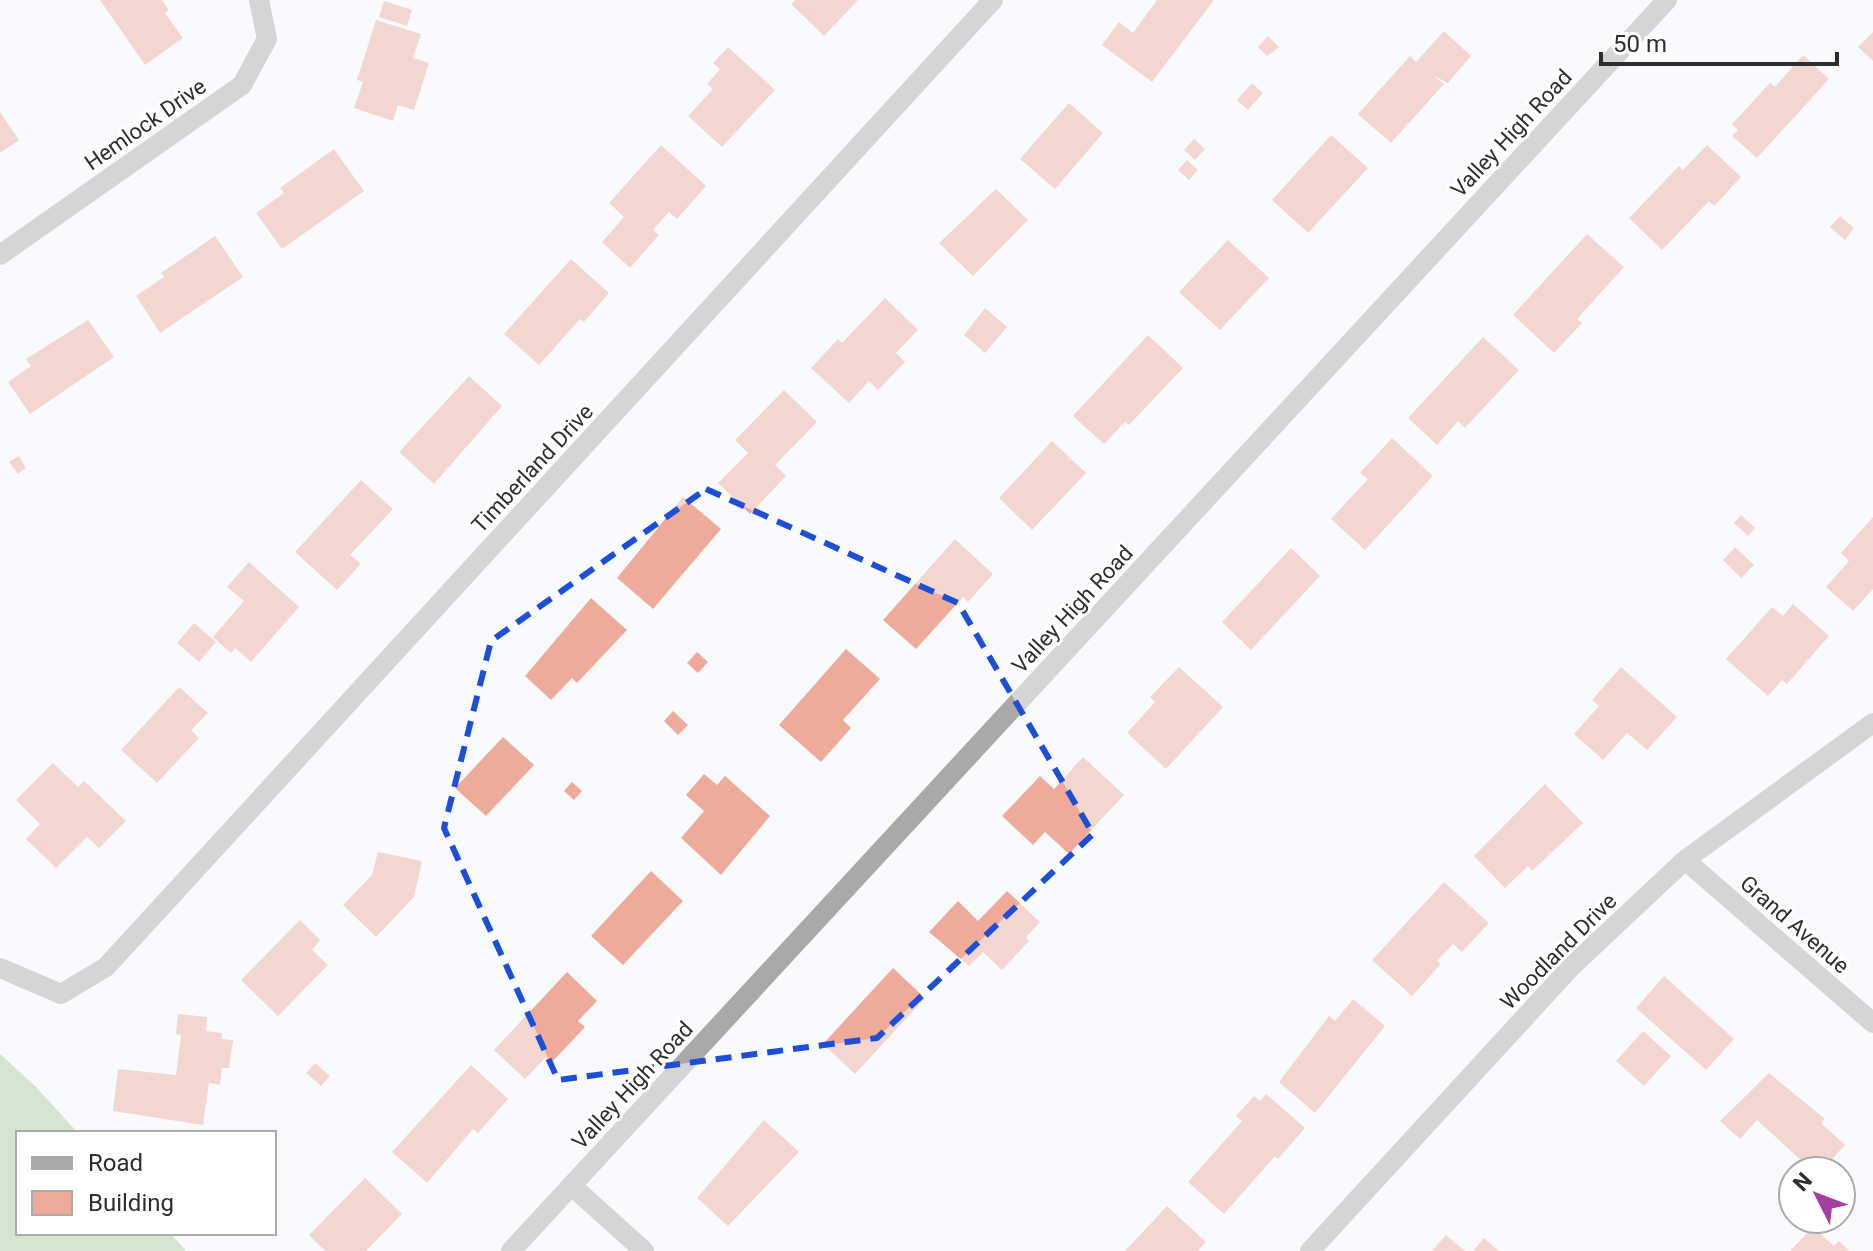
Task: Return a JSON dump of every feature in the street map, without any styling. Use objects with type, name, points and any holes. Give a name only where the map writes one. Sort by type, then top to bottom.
[{"type":"street","name":"Hemlock Drive","points":[[0,255],[242,85],[267,39],[259,0]]},
{"type":"street","name":"Timberland Drive","points":[[0,968],[61,994],[106,967],[993,0]]},
{"type":"street","name":"Valley High Road","points":[[511,1251],[1667,0]]},
{"type":"street","name":"Woodland Drive","points":[[1310,1251],[1571,967],[1685,860],[1873,723]]},
{"type":"street","name":"Grand Avenue","points":[[1685,860],[1873,1023]]},
{"type":"street","points":[[572,1186],[644,1251]]},
{"type":"highlighted area","points":[[706,489],[958,603],[1093,834],[877,1038],[558,1080],[444,828],[491,641]]},
{"type":"green space","points":[[0,1054],[76,1131],[16,1131],[16,1235],[172,1235],[186,1251],[0,1251]]},
{"type":"building","points":[[100,0],[162,0],[169,10],[165,13],[183,38],[145,65]]},
{"type":"building","points":[[796,0],[858,0],[824,36],[791,4]]},
{"type":"building","points":[[1157,0],[1214,0],[1152,82],[1102,45],[1119,22],[1133,33]]},
{"type":"building","points":[[384,1],[412,10],[407,26],[379,17]]},
{"type":"building","points":[[376,20],[421,34],[413,58],[429,63],[414,110],[398,105],[393,121],[354,108],[363,82],[357,80]]},
{"type":"building","points":[[1444,31],[1471,56],[1448,83],[1434,76],[1444,84],[1391,143],[1358,114],[1410,56],[1416,62]]},
{"type":"building","points":[[1873,32],[1873,61],[1858,47]]},
{"type":"building","points":[[1268,36],[1279,47],[1267,56],[1258,47]]},
{"type":"building","points":[[728,47],[775,90],[722,147],[688,116],[713,89],[707,84],[720,69],[713,63]]},
{"type":"building","points":[[1803,55],[1829,79],[1757,158],[1732,136],[1738,130],[1732,124],[1770,83],[1775,87]]},
{"type":"building","points":[[1252,83],[1263,93],[1248,110],[1237,100]]},
{"type":"building","points":[[1069,103],[1103,133],[1055,189],[1020,159]]},
{"type":"building","points":[[0,112],[19,140],[0,153]]},
{"type":"building","points":[[1331,135],[1368,168],[1308,233],[1272,200]]},
{"type":"building","points":[[1194,139],[1205,149],[1195,160],[1184,150]]},
{"type":"building","points":[[661,145],[706,186],[677,219],[669,212],[653,230],[659,235],[630,268],[602,242],[624,217],[609,203]]},
{"type":"building","points":[[1707,145],[1741,177],[1714,206],[1709,201],[1662,250],[1629,218],[1679,166],[1683,170]]},
{"type":"building","points":[[334,149],[364,191],[282,249],[256,213],[284,193],[280,188]]},
{"type":"building","points":[[1187,160],[1198,170],[1189,180],[1178,170]]},
{"type":"building","points":[[996,189],[1028,220],[973,276],[939,243]]},
{"type":"building","points":[[1840,216],[1854,228],[1845,240],[1830,227]]},
{"type":"building","points":[[1587,234],[1624,267],[1577,319],[1582,323],[1554,353],[1513,315]]},
{"type":"building","points":[[215,236],[243,277],[160,333],[136,296],[164,277],[161,273]]},
{"type":"building","points":[[1228,240],[1269,278],[1220,330],[1179,292]]},
{"type":"building","points":[[571,259],[609,293],[584,322],[580,319],[539,365],[504,334]]},
{"type":"building","points":[[885,298],[918,330],[896,353],[905,362],[878,390],[869,381],[849,403],[811,368],[838,339],[842,343]]},
{"type":"building","points":[[985,308],[1007,327],[985,353],[964,335]]},
{"type":"building","points":[[88,320],[114,357],[30,414],[8,382],[31,366],[26,359]]},
{"type":"building","points":[[1148,335],[1183,368],[1129,425],[1125,422],[1104,444],[1073,416]]},
{"type":"building","points":[[1483,337],[1519,370],[1465,428],[1458,421],[1437,445],[1408,418]]},
{"type":"building","points":[[469,376],[502,406],[434,484],[399,452]]},
{"type":"building","points":[[784,390],[817,422],[775,465],[786,476],[750,514],[718,483],[748,453],[735,440]]},
{"type":"building","points":[[1392,438],[1433,476],[1365,550],[1331,519],[1368,479],[1360,473]]},
{"type":"building","points":[[1052,441],[1086,473],[1032,530],[999,498]]},
{"type":"building","points":[[19,456],[26,468],[18,474],[9,462]]},
{"type":"building","points":[[361,480],[393,509],[350,555],[361,564],[337,590],[295,552]]},
{"type":"building","points":[[683,497],[721,529],[653,609],[617,578]]},
{"type":"building","points":[[1741,515],[1755,528],[1748,536],[1734,523]]},
{"type":"building","points":[[1873,517],[1873,589],[1853,611],[1826,587],[1849,561],[1841,553]]},
{"type":"building","points":[[955,539],[993,574],[968,602],[963,597],[916,649],[883,620]]},
{"type":"building","points":[[1735,547],[1754,565],[1741,578],[1723,560]]},
{"type":"building","points":[[1291,548],[1320,576],[1251,650],[1222,622]]},
{"type":"building","points":[[249,562],[299,607],[251,662],[235,648],[231,653],[213,637],[244,601],[227,587]]},
{"type":"building","points":[[591,598],[627,630],[577,683],[572,678],[551,700],[525,676]]},
{"type":"building","points":[[1793,604],[1829,636],[1787,684],[1782,680],[1768,696],[1726,659],[1772,607],[1783,616]]},
{"type":"building","points":[[194,623],[216,642],[199,662],[177,643]]},
{"type":"building","points":[[846,649],[880,679],[843,720],[851,728],[821,762],[779,725]]},
{"type":"building","points":[[697,652],[708,662],[698,673],[687,663]]},
{"type":"building","points":[[1179,667],[1223,707],[1166,769],[1127,733],[1155,702],[1150,697]]},
{"type":"building","points":[[1621,667],[1677,717],[1647,750],[1627,733],[1603,760],[1574,734],[1599,706],[1592,700]]},
{"type":"building","points":[[179,687],[208,713],[191,730],[199,738],[157,783],[121,750]]},
{"type":"building","points":[[673,711],[688,725],[678,735],[664,721]]},
{"type":"building","points":[[503,737],[534,765],[486,816],[455,788]]},
{"type":"building","points":[[1083,757],[1124,795],[1069,854],[1045,832],[1033,845],[1002,816],[1040,776],[1054,789]]},
{"type":"building","points":[[53,763],[78,787],[84,781],[126,821],[99,848],[87,837],[56,868],[26,839],[40,824],[16,800]]},
{"type":"building","points":[[704,774],[717,785],[725,776],[770,816],[721,875],[681,838],[704,811],[686,795]]},
{"type":"building","points":[[572,782],[582,791],[574,800],[564,791]]},
{"type":"building","points":[[1545,784],[1583,823],[1532,871],[1528,866],[1505,888],[1474,856]]},
{"type":"building","points":[[378,852],[422,861],[414,897],[376,937],[343,905],[372,875]]},
{"type":"building","points":[[651,871],[683,901],[623,965],[591,936]]},
{"type":"building","points":[[1444,882],[1489,923],[1462,952],[1453,944],[1437,961],[1441,964],[1412,996],[1372,960]]},
{"type":"building","points":[[1007,891],[1040,922],[1026,937],[1029,941],[1002,970],[983,952],[969,966],[929,932],[958,901],[978,921]]},
{"type":"building","points":[[300,920],[320,940],[312,950],[328,965],[278,1016],[241,980]]},
{"type":"building","points":[[893,968],[925,998],[855,1074],[823,1044]]},
{"type":"building","points":[[567,972],[597,1001],[578,1021],[585,1027],[551,1063],[545,1058],[525,1079],[494,1050]]},
{"type":"building","points":[[1664,976],[1734,1039],[1706,1070],[1636,1008]]},
{"type":"building","points":[[1353,999],[1385,1026],[1315,1113],[1279,1082],[1329,1016],[1335,1021]]},
{"type":"building","points":[[178,1014],[207,1017],[206,1031],[222,1033],[222,1039],[233,1040],[229,1068],[222,1068],[220,1085],[209,1083],[203,1125],[113,1111],[118,1069],[176,1075],[181,1035],[176,1034]]},
{"type":"building","points":[[1643,1031],[1671,1056],[1644,1086],[1616,1061]]},
{"type":"building","points":[[315,1063],[330,1076],[321,1086],[306,1073]]},
{"type":"building","points":[[471,1065],[508,1099],[478,1133],[473,1129],[427,1183],[392,1152]]},
{"type":"building","points":[[1769,1073],[1825,1119],[1821,1123],[1845,1145],[1836,1155],[1795,1155],[1757,1120],[1740,1139],[1720,1121]]},
{"type":"building","points":[[1266,1094],[1305,1128],[1278,1159],[1275,1156],[1224,1214],[1188,1182],[1242,1121],[1236,1116],[1254,1096],[1260,1101]]},
{"type":"building","points":[[764,1120],[799,1152],[728,1226],[697,1198]]},
{"type":"building","points":[[365,1178],[402,1214],[366,1251],[325,1251],[309,1235]]},
{"type":"building","points":[[1167,1206],[1206,1242],[1198,1251],[1125,1251]]},
{"type":"building","points":[[1446,1235],[1465,1251],[1432,1251]]},
{"type":"building","points":[[1805,1235],[1822,1235],[1834,1246],[1839,1241],[1849,1251],[1790,1251]]},
{"type":"building","points":[[1484,1238],[1499,1251],[1473,1251]]}]
